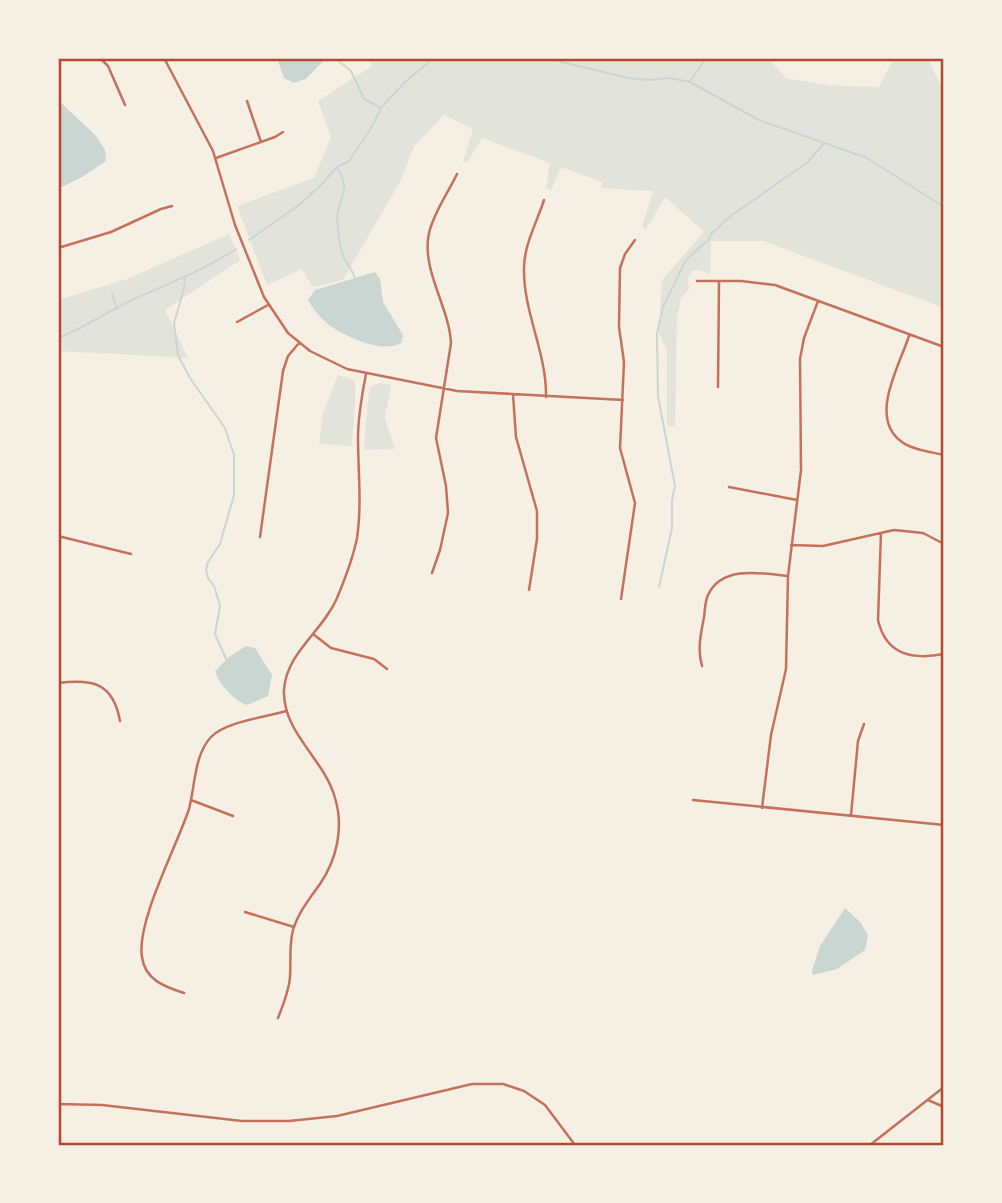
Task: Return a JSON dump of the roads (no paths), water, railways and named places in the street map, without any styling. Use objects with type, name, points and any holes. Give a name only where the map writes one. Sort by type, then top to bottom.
[{"type":"street","points":[[100,58],[108,66],[125,104]]},
{"type":"street","points":[[163,58],[206,134],[216,158],[235,225],[268,305],[279,322],[299,343],[335,365],[366,374],[444,388],[513,395],[622,400]]},
{"type":"street","points":[[247,101],[261,142]]},
{"type":"street","points":[[216,158],[283,132]]},
{"type":"street","points":[[432,573],[448,513],[446,486],[436,438],[451,334],[429,261],[428,241],[434,219],[457,174]]},
{"type":"street","points":[[544,200],[526,252],[524,272],[545,371],[546,397]]},
{"type":"street","points":[[58,248],[94,238],[173,206]]},
{"type":"street","points":[[621,599],[635,506],[632,483],[621,456],[624,362],[618,315],[620,268],[625,254],[635,240]]},
{"type":"street","points":[[698,281],[775,285],[944,347]]},
{"type":"street","points":[[718,387],[719,281]]},
{"type":"street","points":[[762,808],[771,735],[786,669],[788,576],[801,470],[800,359],[804,338],[818,302]]},
{"type":"street","points":[[237,323],[268,305]]},
{"type":"street","points":[[910,335],[885,405],[886,418],[891,432],[904,444],[944,455]]},
{"type":"street","points":[[260,537],[283,371],[288,356],[299,343]]},
{"type":"street","points":[[278,1018],[289,982],[294,927],[332,862],[339,824],[337,804],[329,780],[295,732],[286,712],[284,692],[287,673],[296,655],[334,604],[355,544],[358,523],[358,426],[366,374]]},
{"type":"street","points":[[513,395],[516,437],[537,511],[537,538],[528,590]]},
{"type":"street","points":[[729,486],[797,500]]},
{"type":"street","points":[[791,545],[823,546],[908,530],[944,544]]},
{"type":"street","points":[[881,533],[878,606],[881,632],[888,643],[901,652],[917,657],[944,654]]},
{"type":"street","points":[[58,536],[131,554]]},
{"type":"street","points":[[702,666],[699,653],[702,624],[708,596],[715,585],[737,573],[788,576]]},
{"type":"street","points":[[313,634],[331,648],[374,659],[387,669]]},
{"type":"street","points":[[58,683],[90,682],[107,690],[114,700],[120,721]]},
{"type":"street","points":[[184,993],[153,979],[143,964],[141,949],[158,888],[191,800],[201,755],[211,737],[228,727],[286,712]]},
{"type":"street","points":[[851,816],[858,741],[864,724]]},
{"type":"street","points":[[191,800],[233,816]]},
{"type":"street","points":[[693,800],[944,825]]},
{"type":"street","points":[[245,912],[294,927]]},
{"type":"street","points":[[58,1104],[102,1105],[242,1121],[289,1121],[337,1116],[472,1084],[493,1083],[513,1086],[536,1098],[555,1116],[575,1145]]},
{"type":"street","points":[[870,1145],[944,1087]]},
{"type":"street","points":[[928,1100],[944,1107]]},
{"type":"waterway","points":[[335,58],[351,71],[364,99],[381,108]]},
{"type":"waterway","points":[[249,240],[299,205],[337,167],[348,162],[381,108],[405,82],[434,58]]},
{"type":"waterway","points":[[545,58],[628,78],[670,78],[690,82],[759,120],[867,158],[944,207]]},
{"type":"waterway","points":[[691,80],[706,58]]},
{"type":"waterway","points":[[659,587],[672,528],[675,486],[658,396],[657,333],[663,307],[686,260],[711,234],[732,215],[808,162],[824,143]]},
{"type":"waterway","points":[[337,168],[344,183],[337,220],[339,240],[344,258],[355,278]]},
{"type":"waterway","points":[[58,338],[197,271],[236,249]]},
{"type":"waterway","points":[[185,278],[174,323],[178,355],[190,378],[225,428],[234,455],[234,495],[220,544],[206,570],[220,606],[215,634],[227,661]]},
{"type":"waterway","points":[[112,293],[117,309]]}]
